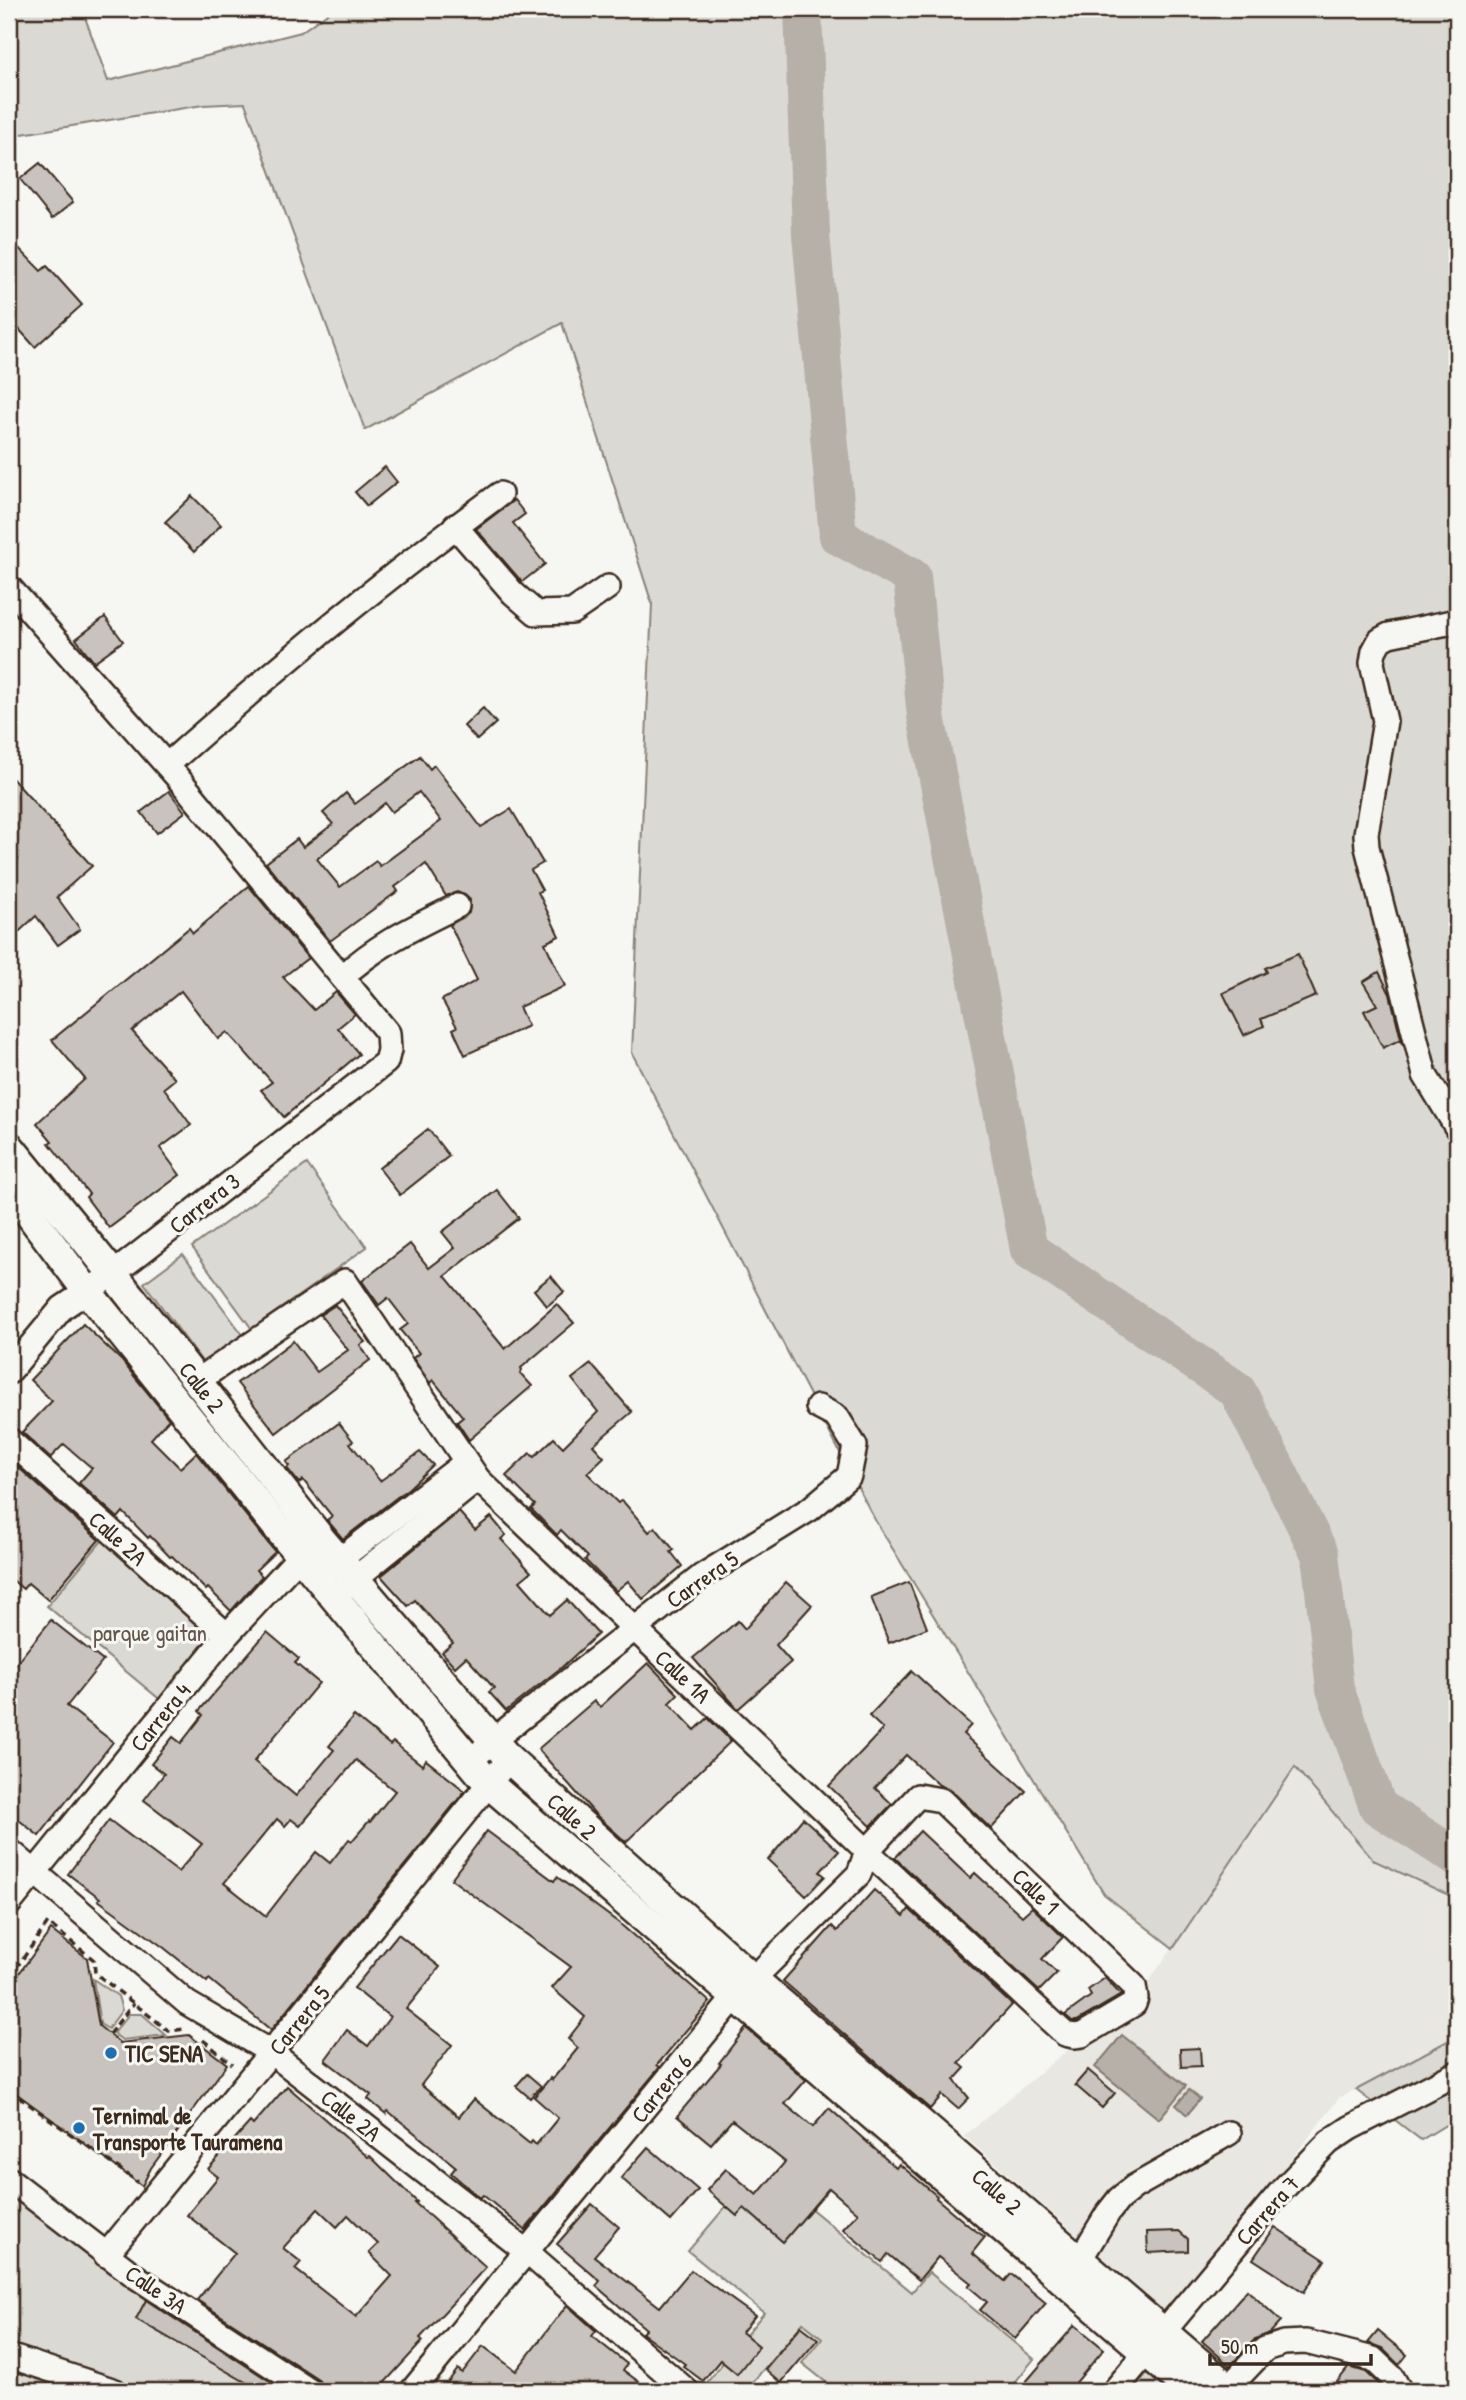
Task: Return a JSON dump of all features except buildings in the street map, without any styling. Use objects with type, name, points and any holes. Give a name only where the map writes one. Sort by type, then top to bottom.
[{"type":"main road","name":"Calle 2","points":[[9,1146],[197,1381],[327,1567],[489,1784],[1079,2261],[1155,2344],[1191,2391]]},
{"type":"main road","name":"Calle 2","points":[[9,1186],[86,1291],[327,1567],[500,1750],[744,1988],[1155,2344],[1230,2389]]},
{"type":"street","points":[[167,765],[276,670],[455,526],[500,494]]},
{"type":"street","points":[[455,526],[513,593],[536,613],[572,612],[608,587]]},
{"type":"street","points":[[9,587],[167,765],[342,977],[364,957],[396,936],[457,906]]},
{"type":"street","points":[[1457,621],[1389,635],[1380,640],[1374,651],[1372,663],[1385,721],[1366,834],[1367,847],[1425,1075],[1457,1128]]},
{"type":"street","name":"Carrera 3","points":[[9,1372],[62,1308],[113,1274],[386,1062],[389,1050],[388,1033],[342,977]]},
{"type":"street","name":"Calle 1A","points":[[197,1381],[345,1281],[472,1471],[866,1851],[1065,2034]]},
{"type":"street","name":"Carrera 5","points":[[106,2255],[489,1784],[500,1750],[633,1629],[702,1576],[810,1509],[849,1476],[855,1446],[837,1417],[818,1407]]},
{"type":"street","name":"Calle 2A","points":[[9,1440],[227,1635]]},
{"type":"street","name":"Carrera 4","points":[[9,1904],[227,1635],[472,1471]]},
{"type":"street","points":[[471,1761],[500,1750]]},
{"type":"street","name":"Carrera 6","points":[[412,2391],[744,1988],[859,1874],[866,1851],[918,1796]]},
{"type":"street","name":"Calle 1","points":[[918,1796],[942,1800],[1134,1986],[1134,2004],[1082,2035],[1065,2034]]},
{"type":"street","name":"Calle 2A","points":[[9,1850],[187,2003],[272,2053],[527,2252],[687,2391]]},
{"type":"street","name":"Carrera 7","points":[[1114,2391],[1282,2190],[1329,2142],[1350,2128],[1457,2073]]},
{"type":"street","points":[[1079,2261],[1119,2199],[1229,2133]]},
{"type":"street","name":"Calle 3A","points":[[9,2179],[106,2255],[310,2391]]},
{"type":"street","points":[[1230,2389],[1265,2349],[1284,2343],[1306,2342],[1373,2359],[1392,2376],[1401,2391]]},
{"type":"street","points":[[9,2356],[115,2391]]},
{"type":"path","points":[[9,1978],[48,1923],[94,1960],[95,1973],[169,2031],[188,2028]]},
{"type":"path","points":[[109,2034],[134,2003]]},
{"type":"path","points":[[197,2035],[233,2064],[225,2075]]},
{"type":"path","points":[[9,2090],[142,2186]]},
{"type":"shaded area","points":[[798,9],[811,9],[813,84],[806,84]]},
{"type":"shaded area","points":[[1295,1767],[1373,1860],[1457,1899],[1457,2035],[1339,2098],[1170,2316],[964,2136],[1148,1983]]},
{"type":"shaded area","points":[[1122,2035],[1186,2086],[1159,2119],[1095,2067]]},
{"type":"shaded area","points":[[1189,2090],[1200,2099],[1187,2115],[1176,2105]]},
{"type":"green space","points":[[9,9],[82,9],[108,81],[301,32],[333,9],[1457,9],[1457,1899],[1373,1860],[1295,1767],[1173,1948],[1104,1894],[875,1520],[632,1053],[652,604],[562,323],[365,430],[245,103],[203,105],[9,136]]},
{"type":"green space","points":[[307,1164],[367,1247],[252,1329],[192,1247]]},
{"type":"green space","points":[[183,1254],[243,1335],[204,1364],[144,1283]]},
{"type":"green space","name":"parque gaitan","points":[[105,1537],[222,1632],[163,1702],[47,1606]]},
{"type":"green space","points":[[93,1979],[118,1996],[122,2010],[108,2029],[100,2024]]},
{"type":"green space","points":[[129,2014],[142,2014],[166,2035],[122,2040],[113,2033]]},
{"type":"green space","points":[[1457,2036],[1457,2118],[1421,2140],[1356,2090]]},
{"type":"green space","points":[[9,2190],[301,2391],[9,2391]]},
{"type":"green space","points":[[733,2198],[803,2202],[912,2292],[929,2272],[1034,2359],[1008,2391],[837,2391],[802,2363],[822,2338],[803,2323],[745,2391],[710,2391],[704,2386],[764,2313],[688,2251]]},
{"type":"green space","points":[[1147,2373],[1170,2391],[1133,2391]]},
{"type":"waterway","points":[[803,9],[811,234],[838,536],[912,577],[926,716],[1029,1250],[1237,1390],[1320,1554],[1335,1689],[1378,1807],[1457,1858]]},
{"type":"place","name":"TIC SENA","points":[[111,2053]]},
{"type":"place","name":"Ternimal de Transporte Tauramena","points":[[79,2128]]}]
